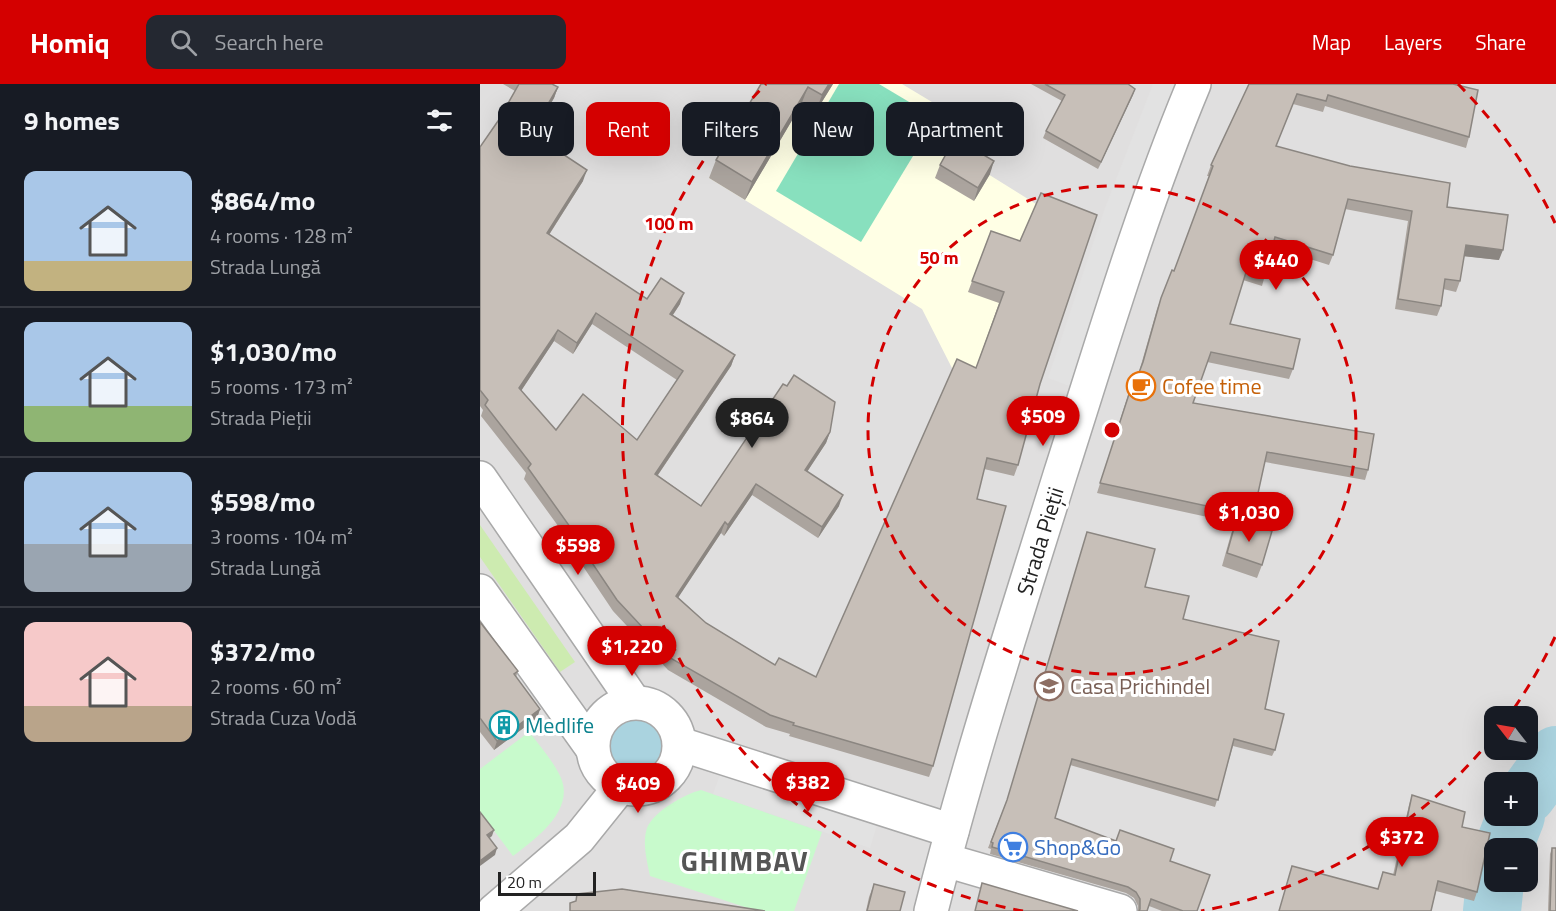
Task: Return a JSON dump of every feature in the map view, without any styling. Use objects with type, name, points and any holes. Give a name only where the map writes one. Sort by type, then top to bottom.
[{"type":"street","name":"Strada Pieții","points":[[932,911],[988,705],[1117,297],[1168,148],[1194,84]]},
{"type":"street","points":[[480,478],[634,702]]},
{"type":"street","points":[[480,591],[592,748],[600,772],[620,787],[648,788],[661,781],[671,771],[680,744],[670,719],[660,709],[634,702],[620,705],[599,722],[592,748]]},
{"type":"street","points":[[680,744],[1120,911]]},
{"type":"street","points":[[494,911],[579,837],[620,787]]},
{"type":"shaded area","points":[[480,84],[1556,84],[1556,911],[480,911]]},
{"type":"shaded area","points":[[765,84],[902,84],[932,102],[886,102],[886,156],[959,156],[1036,204],[1035,401],[953,370],[922,309],[709,178],[722,156],[780,156],[780,102],[754,102]]},
{"type":"shaded area","points":[[1153,84],[1186,84],[1078,389],[1048,378],[1105,208]]},
{"type":"shaded area","points":[[722,770],[878,821],[870,848],[713,794]]},
{"type":"green space","points":[[839,84],[879,84],[909,102],[886,102],[886,156],[913,156],[861,242],[776,191],[797,156],[874,156],[874,102],[828,102]]},
{"type":"green space","points":[[480,525],[575,662],[560,672],[480,557]]},
{"type":"green space","points":[[529,732],[551,760],[561,778],[564,790],[558,813],[541,833],[513,856],[480,812],[480,769]]},
{"type":"green space","points":[[701,790],[822,832],[794,911],[757,911],[650,876],[645,840],[647,828],[656,815],[671,804]]},
{"type":"water","points":[[631,720],[641,720],[655,727],[662,746],[655,765],[641,772],[631,772],[621,768],[614,761],[610,751],[610,741],[614,731],[621,724]]},
{"type":"building","points":[[519,84],[552,84],[558,87],[549,102],[509,102]]},
{"type":"building","points":[[761,84],[829,84],[822,95],[808,87],[799,102],[792,102],[792,114],[780,134],[780,102],[750,102]]},
{"type":"building","points":[[1045,84],[1128,84],[1135,89],[1101,162],[1046,131],[1065,95]]},
{"type":"building","points":[[1249,84],[1453,84],[1478,90],[1469,137],[1328,95],[1326,101],[1297,94],[1276,146],[1350,166],[1450,183],[1447,207],[1508,215],[1503,250],[1466,245],[1460,281],[1445,279],[1441,306],[1398,299],[1412,211],[1348,199],[1333,255],[1275,237],[1265,275],[1247,269],[1230,324],[1300,339],[1293,369],[1211,352],[1193,403],[1374,434],[1368,470],[1267,452],[1253,516],[1100,483],[1132,385],[1134,386],[1143,362],[1161,298],[1172,270],[1174,271],[1213,166],[1211,165]]},
{"type":"building","points":[[498,121],[498,156],[566,156],[587,170],[547,233],[647,299],[661,278],[684,293],[670,314],[735,355],[655,474],[701,506],[783,384],[787,386],[794,375],[835,402],[830,432],[805,470],[843,495],[822,527],[756,484],[728,525],[725,522],[676,596],[706,623],[775,665],[779,658],[816,677],[957,359],[976,368],[1004,292],[972,281],[991,231],[1020,241],[1041,193],[1097,215],[1040,384],[1018,465],[987,458],[977,499],[1006,506],[933,766],[793,725],[794,723],[770,715],[672,659],[617,600],[572,533],[573,531],[528,468],[531,464],[485,405],[488,400],[480,390],[480,147]],"holes":[[[596,313],[683,371],[637,440],[583,394],[556,430],[519,388],[558,330],[577,343]]]},
{"type":"building","points":[[718,156],[767,156],[752,182],[716,160]]},
{"type":"building","points":[[945,156],[986,156],[994,161],[978,188],[940,165]]},
{"type":"building","points":[[1236,521],[1272,531],[1262,565],[1227,553]]},
{"type":"building","points":[[1087,532],[1155,549],[1145,587],[1189,596],[1183,619],[1279,641],[1265,709],[1284,714],[1275,750],[1234,739],[1218,800],[1072,759],[1055,818],[1116,841],[1120,830],[1174,849],[1170,861],[1210,875],[1197,911],[1183,911],[1151,899],[1147,911],[1139,911],[1140,899],[1136,892],[1128,887],[992,847],[991,842],[1007,800]]},
{"type":"building","points":[[480,622],[518,671],[514,674],[540,709],[497,741],[480,718]]},
{"type":"building","points":[[1412,795],[1465,812],[1462,827],[1490,833],[1489,838],[1484,838],[1484,860],[1477,892],[1438,881],[1431,911],[1279,911],[1292,866],[1378,889],[1383,872],[1395,875]]},
{"type":"building","points":[[480,812],[494,830],[487,835],[497,848],[480,861]]},
{"type":"building","points":[[1552,848],[1556,848],[1556,911],[1550,911]]},
{"type":"building","points":[[982,883],[1078,911],[975,911]]},
{"type":"building","points":[[874,884],[905,892],[900,911],[867,911]]},
{"type":"building","points":[[622,889],[765,911],[570,911],[570,903],[576,901],[577,894]]},
{"type":"waterway","points":[[1538,780],[1556,755]]},
{"type":"waterway","points":[[1507,838],[1512,826]]},
{"type":"waterway","points":[[1492,911],[1494,892]]},
{"type":"place","name":"Cofee time","points":[[1141,386]]},
{"type":"place","name":"Casa Prichindel","points":[[1049,686]]},
{"type":"place","name":"Medlife","points":[[504,725]]},
{"type":"place","name":"Shop&Go","points":[[1013,847]]},
{"type":"district","name":"GHIMBAV","points":[[745,861]]}]
